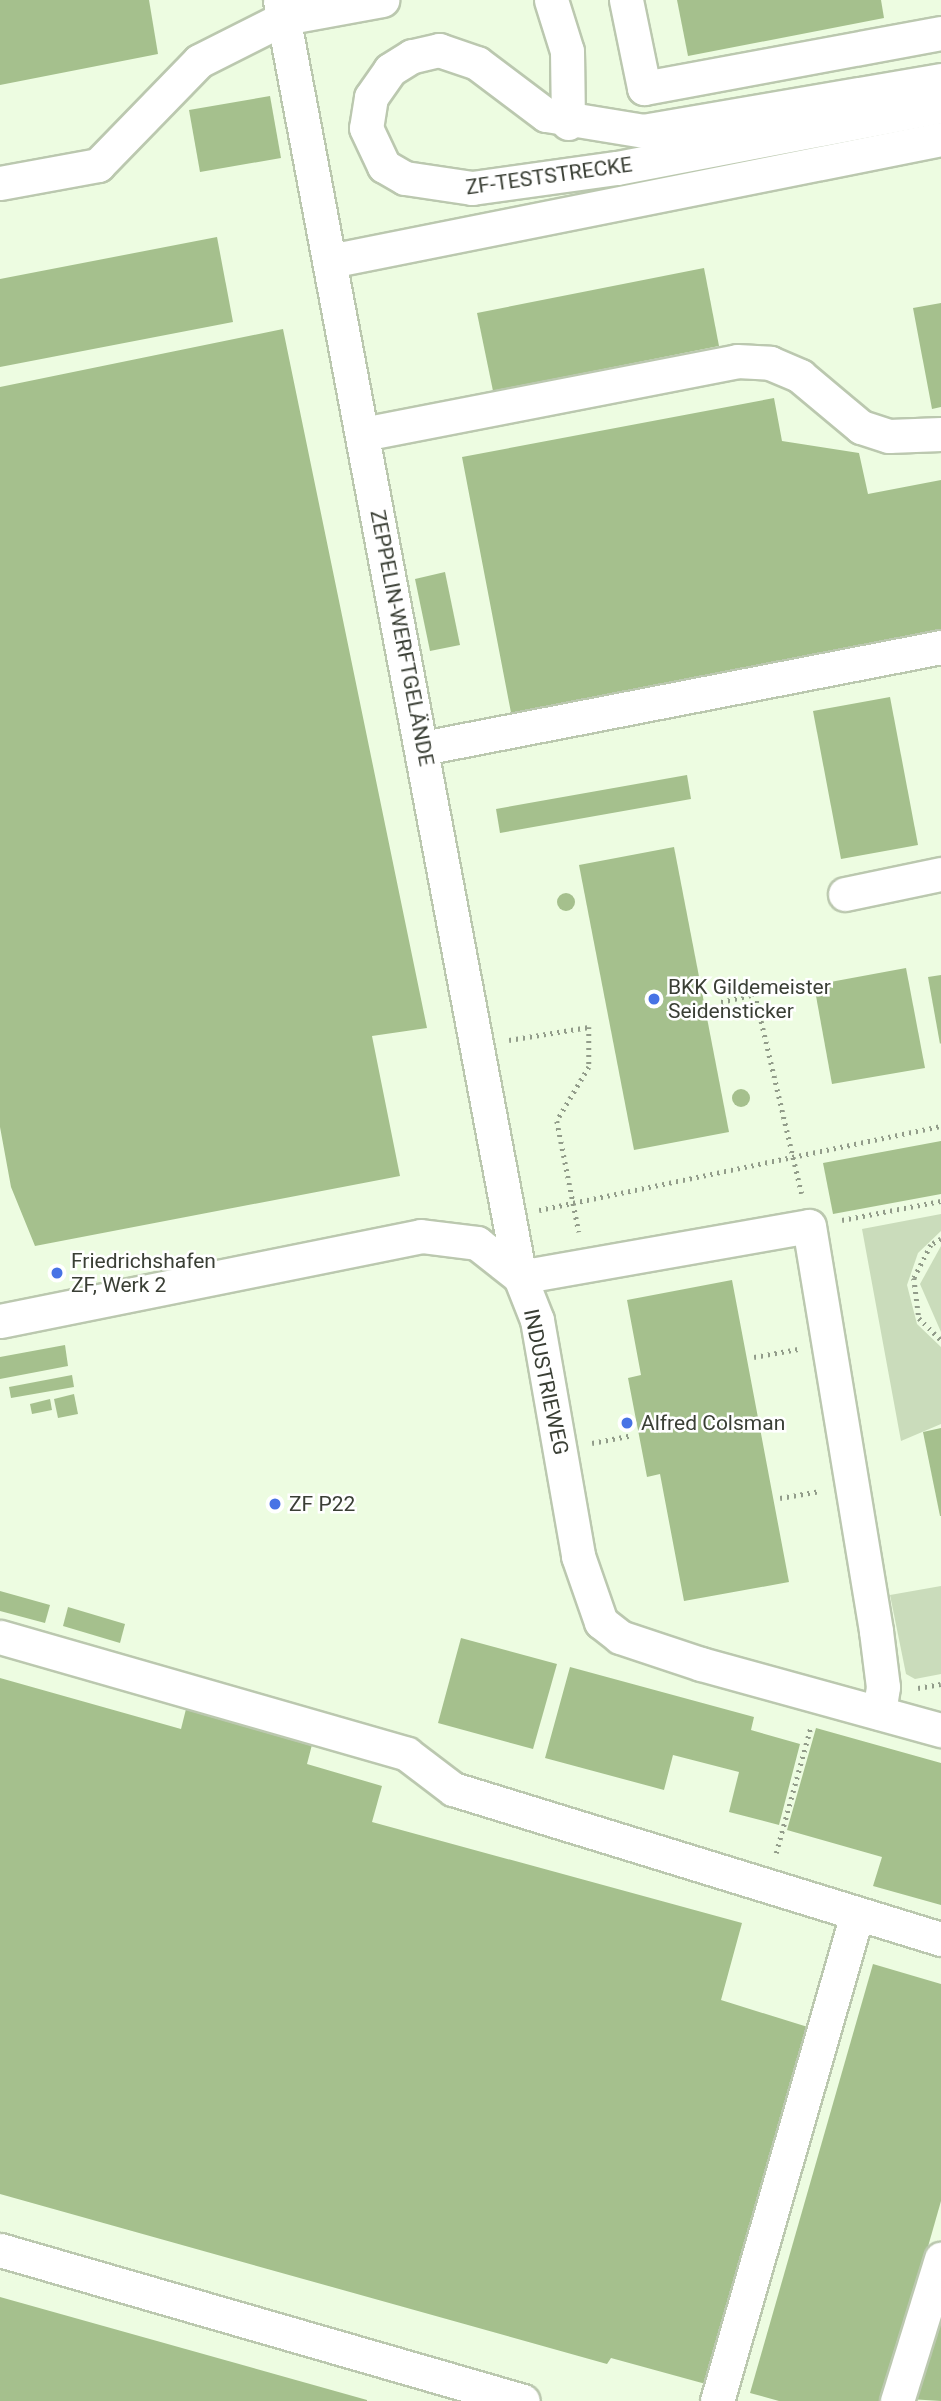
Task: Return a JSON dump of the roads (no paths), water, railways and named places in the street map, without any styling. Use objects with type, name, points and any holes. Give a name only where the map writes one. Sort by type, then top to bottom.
[{"type":"street","points":[[0,183],[98,165],[199,61],[282,9],[382,0]]},
{"type":"street","points":[[551,0],[567,51],[568,123]]},
{"type":"street","points":[[626,0],[644,88],[941,33]]},
{"type":"street","name":"ZEPPELIN-WERFTGELÄNDE","points":[[282,9],[424,748],[520,1277]]},
{"type":"street","name":"ZF-TESTSTRECKE","points":[[941,80],[674,131],[568,123],[526,104],[469,58],[439,50],[412,56],[390,71],[371,97],[366,128],[384,166],[405,178],[472,188],[617,168],[941,106]]},
{"type":"street","points":[[330,261],[941,139]]},
{"type":"street","points":[[363,434],[737,361],[770,363],[800,376],[860,427],[889,436],[941,434]]},
{"type":"street","points":[[424,748],[941,648]]},
{"type":"street","points":[[845,894],[941,874]]},
{"type":"street","points":[[0,1321],[421,1236],[477,1243],[520,1277],[809,1226],[876,1631],[879,1713]]},
{"type":"street","name":"INDUSTRIEWEG","points":[[520,1277],[537,1320],[578,1556],[601,1622],[631,1641],[941,1730]]},
{"type":"street","points":[[0,1637],[407,1754],[453,1788],[941,1939]]},
{"type":"street","points":[[717,2401],[857,1914]]},
{"type":"street","points":[[0,2250],[523,2401]]},
{"type":"street","points":[[897,2401],[941,2259]]},
{"type":"place","name":"BKK Gildemeister Seidensticker","points":[[654,999]]},
{"type":"place","name":"Friedrichshafen ZF, Werk 2","points":[[57,1273]]},
{"type":"place","name":"Alfred Colsman","points":[[627,1423]]},
{"type":"place","name":"ZF P22","points":[[275,1504]]}]
